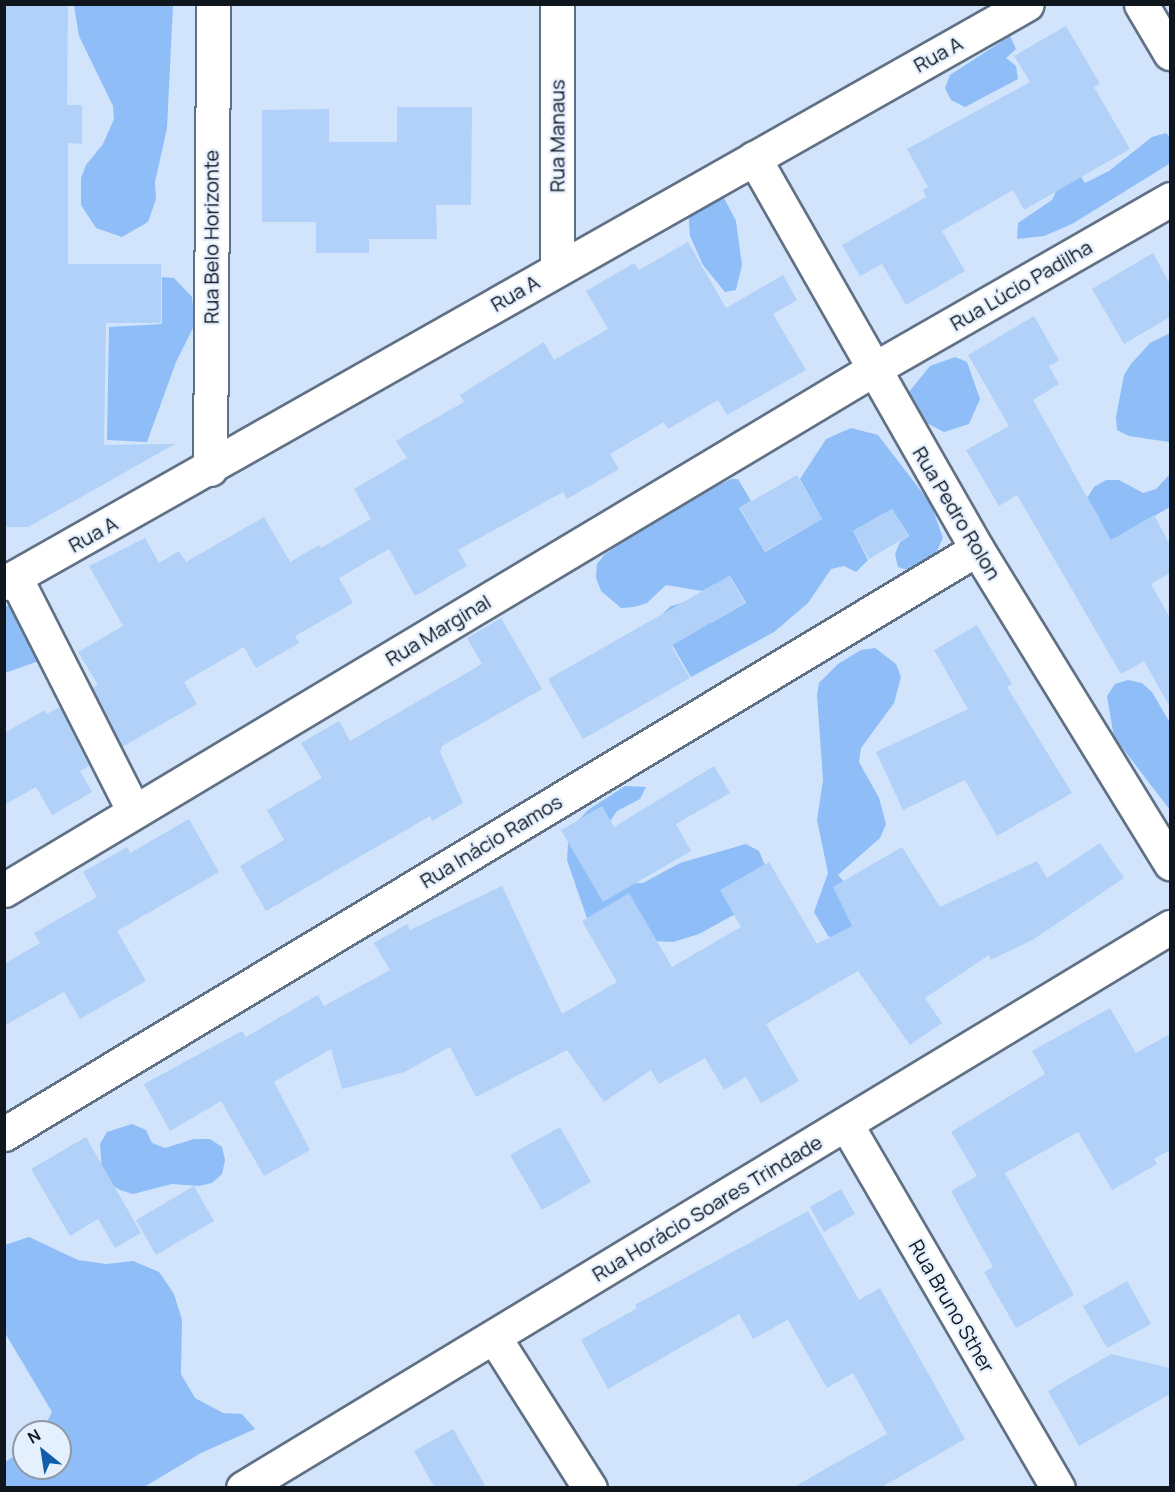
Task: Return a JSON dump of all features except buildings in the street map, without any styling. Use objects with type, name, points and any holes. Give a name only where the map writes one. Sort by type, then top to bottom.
[{"type":"street","name":"Rua Belo Horizonte","points":[[210,469],[213,4]]},
{"type":"street","name":"Rua Manaus","points":[[557,4],[557,268]]},
{"type":"street","name":"Rua A","points":[[10,580],[210,469],[557,268],[1027,4]]},
{"type":"street","points":[[1141,4],[1170,53]]},
{"type":"street","name":"Rua Pedro Rolon","points":[[754,158],[872,370],[977,549],[1170,863]]},
{"type":"street","name":"Rua Lúcio Padilha","points":[[872,370],[1170,199]]},
{"type":"street","name":"Rua Marginal","points":[[4,890],[872,370]]},
{"type":"street","name":"Rua Inácio Ramos","points":[[4,1134],[977,549]]},
{"type":"street","points":[[10,580],[134,812]]},
{"type":"street","name":"Rua Horácio Soares Trindade","points":[[243,1488],[1170,927]]},
{"type":"street","name":"Rua Bruno Sther","points":[[846,1124],[1059,1488]]},
{"type":"street","points":[[494,1337],[590,1488]]},
{"type":"shaded area","points":[[74,5],[173,5],[167,128],[155,182],[156,199],[148,222],[122,237],[96,228],[81,205],[81,178],[86,165],[103,144],[114,119],[113,106],[79,36]]},
{"type":"shaded area","points":[[1010,36],[1016,49],[1006,58],[1016,66],[1018,79],[965,107],[951,100],[945,88],[950,75]]},
{"type":"shaded area","points":[[1166,133],[1170,137],[1169,164],[1072,224],[1044,236],[1017,239],[1018,223],[1052,200],[1070,161],[1085,183],[1109,171],[1152,137]]},
{"type":"shaded area","points":[[711,193],[724,198],[736,221],[742,265],[736,290],[725,292],[703,265],[690,236],[688,208]]},
{"type":"shaded area","points":[[162,277],[174,278],[192,297],[195,324],[176,362],[147,442],[107,440],[109,327],[162,324]]},
{"type":"shaded area","points":[[1170,333],[1170,445],[1169,442],[1129,436],[1117,430],[1116,417],[1124,375],[1131,364],[1150,343]]},
{"type":"shaded area","points":[[955,357],[967,362],[980,399],[969,424],[944,432],[919,419],[905,397],[930,366]]},
{"type":"shaded area","points":[[851,428],[878,435],[931,504],[943,538],[934,557],[911,571],[898,567],[895,554],[900,542],[909,536],[892,509],[853,531],[868,560],[856,572],[844,566],[831,569],[808,603],[774,632],[691,677],[657,619],[671,606],[697,599],[711,623],[746,603],[730,576],[702,591],[666,585],[647,603],[634,607],[621,608],[601,591],[596,578],[597,564],[605,554],[679,504],[731,479],[738,479],[751,501],[739,508],[765,552],[822,519],[800,479],[826,439]]},
{"type":"shaded area","points":[[1170,474],[1170,507],[1106,544],[1092,526],[1099,518],[1087,498],[1094,487],[1106,480],[1119,480],[1143,493],[1156,489]]},
{"type":"shaded area","points":[[13,602],[54,626],[89,685],[91,698],[36,662],[5,673],[5,607]]},
{"type":"shaded area","points":[[875,648],[896,664],[901,677],[894,703],[861,748],[859,762],[879,798],[886,824],[880,838],[838,875],[850,889],[863,922],[841,942],[828,936],[814,912],[828,873],[817,820],[823,780],[817,695],[819,683],[838,664],[861,650]]},
{"type":"shaded area","points":[[1128,680],[1142,683],[1152,692],[1170,723],[1170,810],[1114,737],[1107,696],[1115,684]]},
{"type":"shaded area","points":[[625,786],[646,787],[640,799],[617,811],[609,823],[629,883],[643,883],[680,863],[746,844],[759,851],[769,875],[748,907],[699,934],[673,942],[631,940],[590,927],[567,860],[569,831],[588,810]]},
{"type":"shaded area","points":[[132,1124],[146,1130],[152,1143],[165,1148],[194,1139],[210,1139],[222,1147],[225,1160],[222,1174],[212,1183],[199,1186],[172,1184],[133,1194],[120,1190],[109,1183],[102,1171],[100,1144],[107,1132]]},
{"type":"shaded area","points":[[29,1237],[78,1260],[106,1264],[133,1261],[159,1272],[174,1294],[182,1320],[181,1374],[195,1398],[223,1413],[242,1414],[255,1429],[201,1453],[144,1487],[5,1487],[5,1462],[12,1458],[12,1480],[72,1480],[72,1420],[48,1420],[52,1412],[5,1333],[5,1245]]}]
